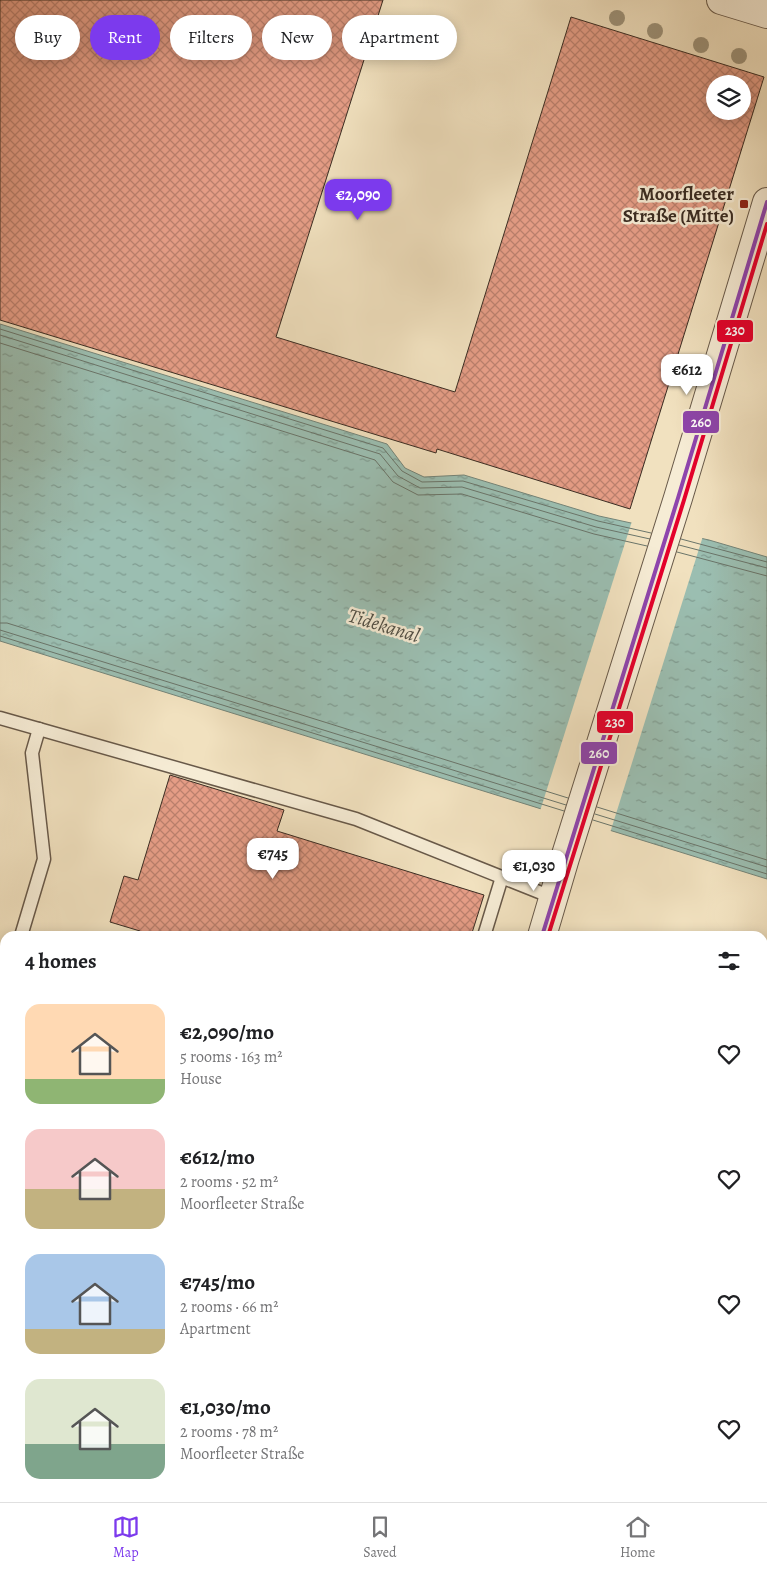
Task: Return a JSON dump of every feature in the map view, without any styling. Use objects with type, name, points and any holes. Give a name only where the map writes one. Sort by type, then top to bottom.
[{"type":"street","points":[[721,0],[767,14]]},
{"type":"street","points":[[544,931],[678,498],[767,202]]},
{"type":"lane","points":[[0,718],[356,819],[554,898]]},
{"type":"lane","points":[[22,931],[44,859],[32,753],[39,730]]},
{"type":"lane","points":[[486,931],[502,877]]},
{"type":"water","name":"Tidekanal","points":[[0,324],[387,444],[405,468],[424,477],[464,475],[599,516],[709,540],[767,557],[767,879],[0,641]]},
{"type":"pier","points":[[632,521],[703,536],[610,833],[540,811]]},
{"type":"building","points":[[0,0],[383,0],[378,15],[342,15],[342,60],[364,60],[276,337],[455,392],[571,17],[764,77],[751,119],[751,75],[706,75],[706,120],[751,120],[630,509],[437,449],[436,453],[0,320]]},
{"type":"building","points":[[170,775],[284,810],[277,831],[484,895],[473,931],[140,931],[110,922],[124,876],[138,880]]},
{"type":"transit line","name":"260","points":[[544,931],[678,498],[767,202]]},
{"type":"transit line","name":"230","points":[[550,931],[684,500],[767,224]]},
{"type":"place","name":"Moorfleeter Straße (Mitte)","points":[[744,204]]}]
